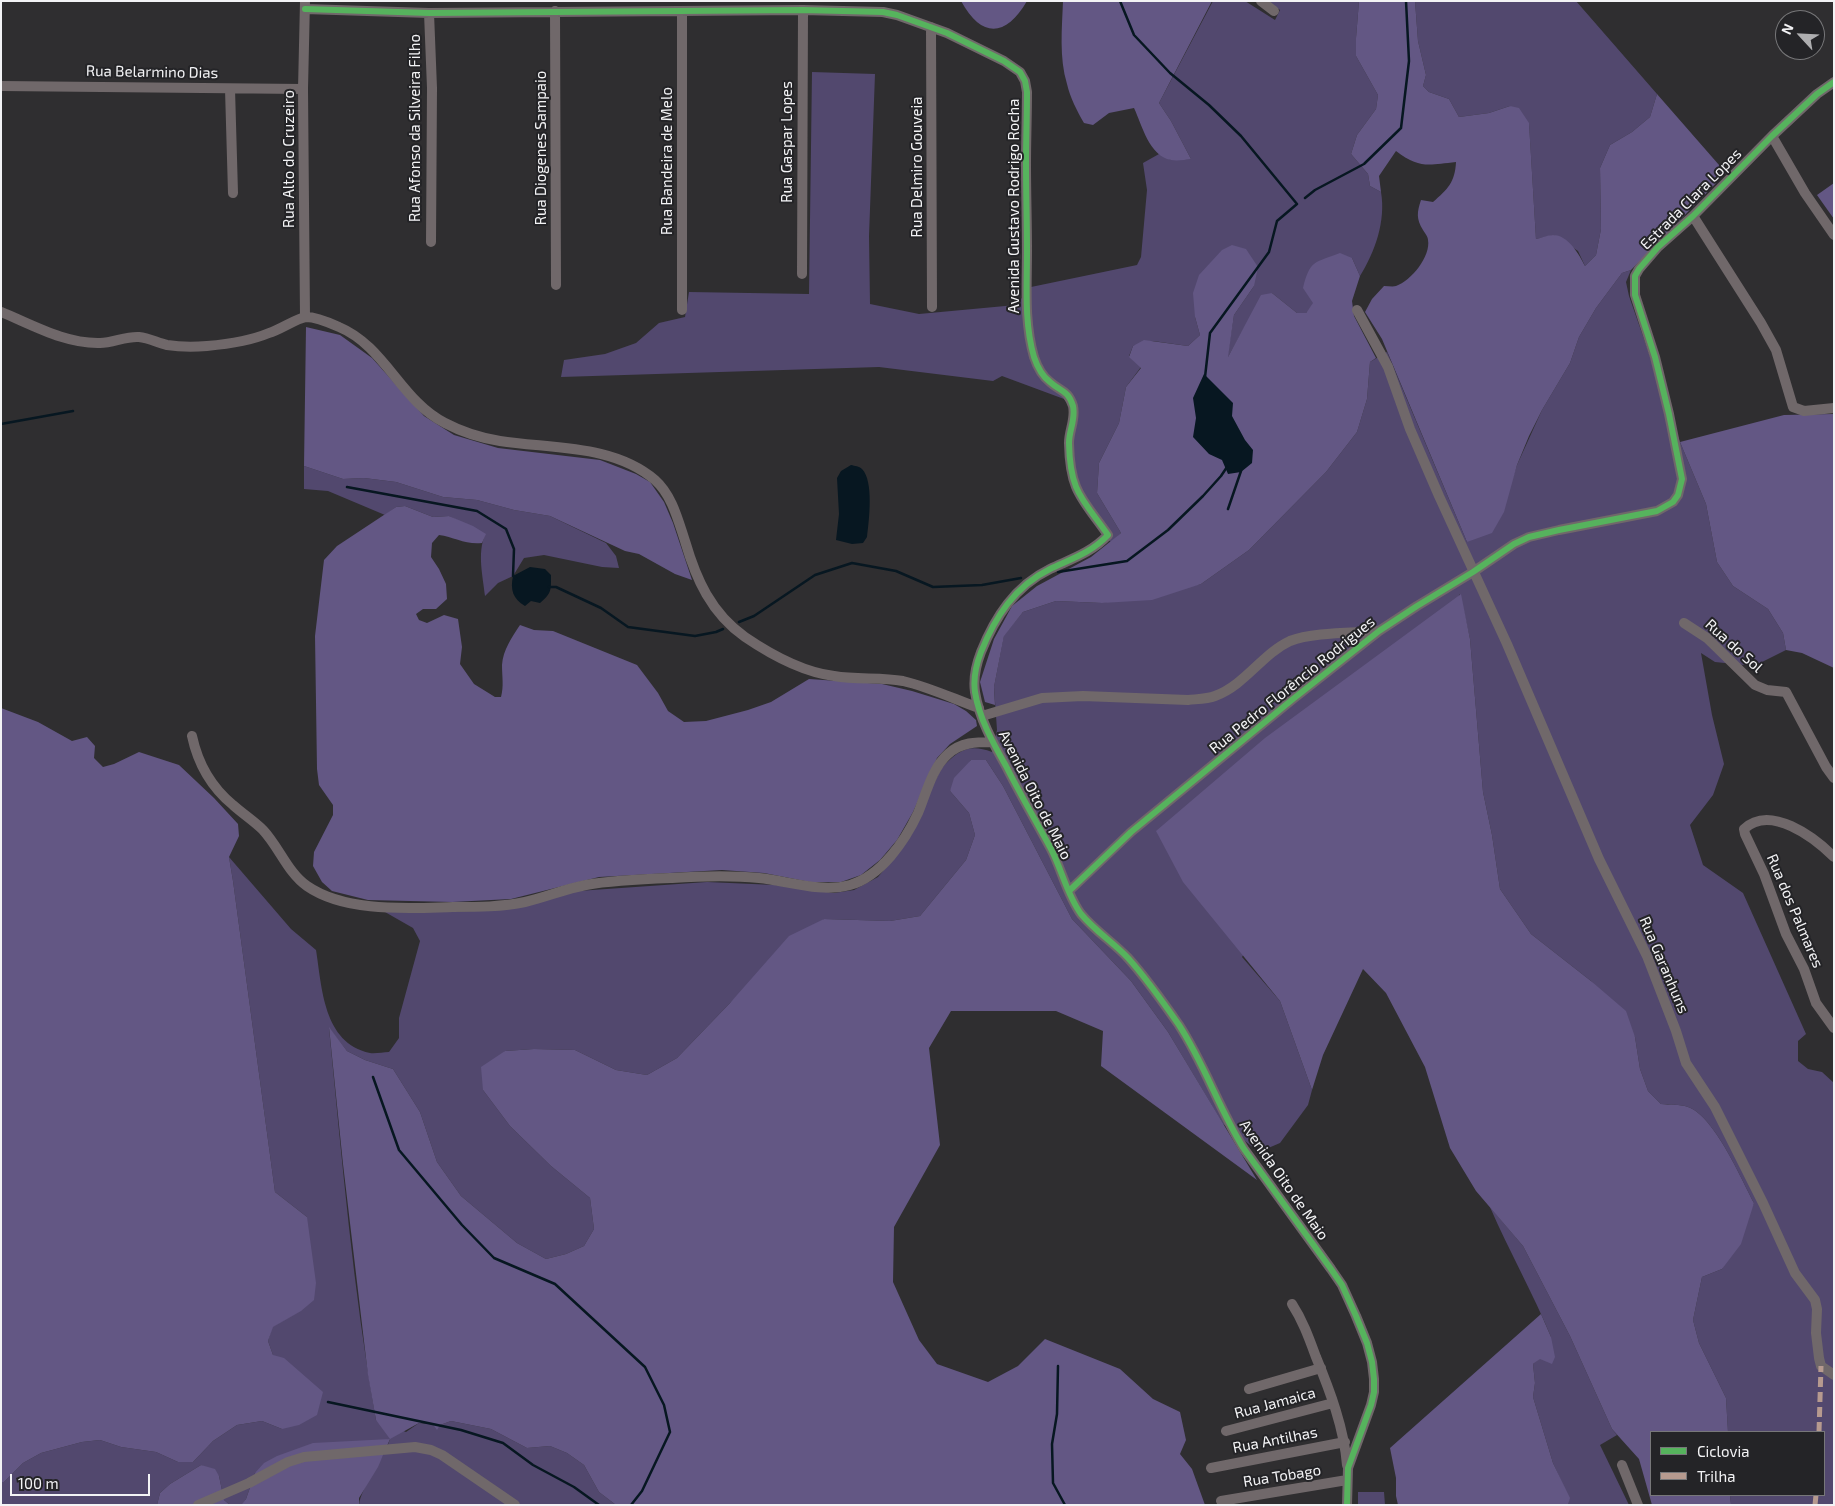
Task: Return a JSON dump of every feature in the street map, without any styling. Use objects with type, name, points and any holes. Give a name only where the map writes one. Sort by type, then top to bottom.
[{"type":"street","points":[[1261,1],[1274,10]]},
{"type":"street","name":"Avenida Gustavo Rodrigo Rocha","points":[[305,5],[429,13],[858,10],[897,15],[931,27],[1004,61],[1018,70],[1024,78],[1027,92],[1026,302],[1031,346],[1040,371],[1050,382],[1067,393],[1070,400],[1074,415],[1069,441],[1073,482],[1080,497],[1108,535],[1086,554],[1029,581],[1015,593],[1004,607],[981,651],[976,665],[974,685],[980,712]]},
{"type":"street","name":"Rua Alto do Cruzeiro","points":[[305,5],[303,89],[305,317]]},
{"type":"street","name":"Rua Gaspar Lopes","points":[[802,274],[803,10]]},
{"type":"street","name":"Rua Diogenes Sampaio","points":[[555,11],[556,285]]},
{"type":"street","name":"Rua Bandeira de Melo","points":[[682,12],[682,310]]},
{"type":"street","name":"Rua Afonso da Silveira Filho","points":[[429,13],[432,88],[431,242]]},
{"type":"street","name":"Rua Delmiro Gouveia","points":[[931,27],[932,307]]},
{"type":"street","name":"Estrada Clara Lopes","points":[[1682,479],[1655,357],[1635,295],[1634,283],[1637,272],[1658,248],[1693,216],[1772,136],[1817,94],[1834,82]]},
{"type":"street","name":"Rua Belarmino Dias","points":[[1,86],[303,89]]},
{"type":"street","points":[[230,89],[233,193]]},
{"type":"street","points":[[1772,136],[1805,193],[1834,236]]},
{"type":"street","points":[[1693,216],[1762,323],[1776,350],[1793,407],[1804,412],[1834,408]]},
{"type":"street","name":"Rua Garanhuns","points":[[1357,310],[1388,367],[1417,445],[1510,652],[1599,859],[1647,956],[1676,1031],[1686,1063],[1718,1113],[1763,1203],[1795,1273],[1815,1300],[1816,1342],[1821,1366],[1834,1375]]},
{"type":"street","points":[[1,312],[71,340],[99,343],[131,337],[142,337],[166,345],[190,347],[248,340],[273,332],[305,317],[337,326],[360,338],[386,365],[422,408],[449,425],[486,438],[555,446],[612,457],[633,466],[653,478],[669,498],[677,515],[696,574],[711,604],[732,627],[759,646],[788,661],[826,675],[907,682],[980,712],[1049,698],[1083,696],[1188,700],[1214,696],[1226,690],[1272,652],[1290,642],[1323,635],[1379,632]]},
{"type":"street","name":"Rua Pedro Florêncio Rodrigues","points":[[1069,891],[1131,832],[1293,699],[1379,632],[1514,544],[1552,531],[1661,510],[1676,498],[1682,479]]},
{"type":"street","name":"Rua do Sol","points":[[1684,622],[1707,638],[1755,686],[1767,690],[1786,692],[1826,767],[1834,778]]},
{"type":"street","name":"Avenida Oito de Maio","points":[[980,712],[993,742],[1052,851],[1069,891],[1081,913],[1128,958],[1178,1024],[1194,1049],[1236,1137],[1321,1254],[1349,1300],[1367,1343],[1372,1362],[1374,1392],[1366,1422],[1348,1468],[1347,1505]]},
{"type":"street","points":[[192,736],[196,752],[210,781],[231,804],[263,830],[297,877],[305,884],[320,893],[338,900],[413,908],[505,905],[525,902],[585,885],[681,877],[734,876],[817,887],[835,888],[849,886],[878,869],[894,852],[917,814],[938,766],[949,753],[966,743],[993,742]]},
{"type":"street","name":"Rua dos Palmares","points":[[1834,857],[1803,832],[1781,822],[1768,820],[1754,823],[1746,827],[1744,831],[1764,874],[1783,927],[1804,969],[1816,1003],[1834,1028]]},
{"type":"street","points":[[1292,1304],[1308,1331],[1333,1403],[1345,1442],[1348,1468]]},
{"type":"street","points":[[1249,1389],[1321,1368]]},
{"type":"street","name":"Rua Jamaica","points":[[1226,1431],[1333,1403]]},
{"type":"street","name":"Rua Antilhas","points":[[1211,1468],[1345,1442]]},
{"type":"street","points":[[198,1505],[249,1483],[288,1462],[304,1457],[416,1446],[442,1455],[515,1505]]},
{"type":"street","points":[[1622,1465],[1638,1505]]},
{"type":"street","name":"Rua Tobago","points":[[1221,1501],[1347,1480]]},
{"type":"shaded area","points":[[961,1],[1027,1],[1011,22],[994,29],[977,22]]},
{"type":"shaded area","points":[[1063,1],[1212,1],[1159,103],[1191,159],[1171,160],[1157,153],[1147,139],[1134,108],[1109,113],[1093,125],[1084,123],[1076,109],[1064,74],[1062,43]]},
{"type":"shaded area","points":[[1213,1],[1245,1],[1275,20],[1280,10],[1268,1],[1359,1],[1356,56],[1378,95],[1376,109],[1357,135],[1351,154],[1368,174],[1370,186],[1381,192],[1381,225],[1375,247],[1360,276],[1352,258],[1306,313],[1297,313],[1272,293],[1244,328],[1227,359],[1234,315],[1254,286],[1195,317],[1200,335],[1188,346],[1153,341],[1133,346],[1129,356],[1141,367],[1126,387],[1119,423],[1099,463],[1097,493],[1121,533],[1111,542],[1101,533],[1071,481],[1070,408],[1064,399],[1002,376],[993,381],[879,367],[561,377],[564,360],[605,354],[636,343],[659,323],[685,317],[689,292],[809,294],[812,72],[875,74],[869,236],[870,304],[919,314],[1016,305],[1031,287],[1137,265],[1141,257],[1147,190],[1143,163],[1159,154],[1171,160],[1191,159],[1159,103]]},
{"type":"shaded area","points":[[1359,1],[1415,1],[1418,41],[1426,75],[1423,86],[1429,92],[1449,99],[1459,117],[1489,113],[1510,106],[1519,108],[1529,123],[1536,239],[1549,235],[1563,238],[1576,251],[1585,266],[1596,255],[1601,229],[1600,168],[1610,145],[1632,132],[1650,117],[1657,94],[1726,173],[1631,270],[1622,273],[1596,308],[1579,337],[1570,363],[1529,436],[1517,465],[1504,512],[1492,533],[1467,542],[1382,339],[1365,312],[1372,299],[1384,286],[1395,286],[1402,283],[1419,267],[1428,246],[1427,236],[1418,219],[1421,200],[1433,202],[1443,193],[1450,185],[1456,162],[1438,164],[1418,163],[1396,151],[1379,176],[1381,192],[1370,186],[1368,174],[1351,154],[1357,135],[1376,109],[1378,95],[1356,56]]},
{"type":"shaded area","points":[[1415,1],[1576,1],[1657,94],[1650,117],[1632,132],[1610,145],[1600,168],[1601,229],[1596,255],[1585,266],[1578,251],[1554,235],[1536,239],[1529,124],[1510,106],[1489,113],[1459,117],[1449,99],[1429,92],[1423,86],[1426,75],[1418,41]]},
{"type":"shaded area","points":[[1834,183],[1834,219],[1817,195]]},
{"type":"shaded area","points":[[1232,245],[1246,249],[1258,267],[1254,286],[1234,315],[1228,357],[1261,295],[1272,293],[1297,313],[1306,313],[1313,303],[1303,288],[1311,267],[1319,261],[1340,253],[1352,258],[1360,276],[1352,301],[1354,316],[1376,358],[1370,362],[1367,399],[1357,432],[1326,472],[1249,550],[1201,584],[1152,600],[1102,603],[1056,601],[1023,612],[1004,636],[994,687],[995,705],[985,702],[980,682],[994,639],[1012,606],[1037,586],[1091,557],[1121,533],[1097,493],[1099,463],[1119,423],[1126,387],[1141,368],[1129,357],[1133,346],[1144,340],[1188,346],[1200,335],[1195,317],[1193,293],[1199,275],[1222,250]]},
{"type":"shaded area","points":[[1631,270],[1626,282],[1629,296],[1680,442],[1706,504],[1717,562],[1733,586],[1768,609],[1783,633],[1786,650],[1754,666],[1715,662],[1701,653],[1712,715],[1724,764],[1713,795],[1690,825],[1703,865],[1743,893],[1806,1034],[1798,1041],[1798,1061],[1808,1069],[1822,1072],[1834,1083],[1834,1505],[1731,1505],[1730,1496],[1825,1496],[1825,1431],[1728,1431],[1726,1398],[1699,1343],[1693,1320],[1702,1277],[1722,1269],[1754,1203],[1726,1149],[1707,1122],[1688,1107],[1661,1104],[1648,1091],[1640,1069],[1635,1037],[1591,981],[1531,934],[1500,889],[1483,792],[1470,639],[1460,594],[1242,957],[1280,1001],[1312,1090],[1308,1105],[1280,1143],[1259,1152],[1223,1124],[1168,1032],[1131,981],[1072,919],[1003,786],[986,760],[971,760],[950,791],[969,813],[975,835],[966,860],[920,916],[890,921],[824,919],[730,1003],[677,1058],[647,1075],[616,1070],[575,1050],[534,1049],[505,1051],[483,1090],[510,1126],[551,1166],[590,1198],[594,1229],[584,1246],[566,1254],[546,1259],[517,1243],[461,1196],[437,1162],[420,1112],[393,1069],[365,1060],[347,1051],[329,1028],[354,1274],[376,1420],[406,1432],[419,1423],[440,1425],[451,1421],[491,1429],[527,1448],[550,1446],[567,1453],[584,1465],[599,1492],[616,1505],[359,1505],[364,1490],[390,1439],[255,1473],[242,1505],[230,1505],[224,1500],[219,1476],[201,1465],[170,1484],[160,1493],[157,1505],[1,1505],[1,1482],[4,1482],[23,1463],[41,1453],[82,1442],[100,1440],[121,1447],[156,1452],[178,1462],[193,1462],[213,1441],[237,1425],[262,1421],[282,1429],[273,1355],[268,1341],[272,1327],[301,1310],[307,1217],[275,1192],[229,857],[291,929],[316,950],[323,996],[334,1026],[343,1038],[354,1047],[370,1053],[389,1052],[399,1038],[399,1018],[420,941],[413,928],[385,912],[474,911],[578,891],[707,882],[775,885],[834,893],[854,890],[878,877],[903,847],[941,769],[952,757],[964,750],[976,748],[992,752],[997,730],[994,687],[1004,635],[1023,612],[1056,601],[1102,603],[1201,584],[1249,550],[1326,472],[1357,432],[1367,399],[1370,362],[1387,352],[1467,542],[1510,486],[1517,465],[1542,410],[1570,363],[1579,337],[1596,308],[1622,273]]},
{"type":"shaded area","points":[[306,327],[340,335],[372,358],[424,416],[454,435],[498,448],[600,460],[636,474],[650,482],[664,502],[673,523],[692,580],[675,574],[639,554],[625,551],[550,516],[514,510],[477,500],[443,497],[396,482],[364,478],[343,479],[304,466]]},
{"type":"shaded area","points":[[1834,414],[1834,668],[1802,653],[1786,650],[1783,633],[1768,609],[1733,586],[1717,562],[1706,504],[1680,442],[1784,415]]},
{"type":"shaded area","points":[[304,466],[343,479],[364,478],[396,482],[443,497],[477,500],[514,510],[550,516],[606,543],[616,556],[619,568],[602,567],[544,555],[524,558],[513,576],[498,583],[485,596],[481,549],[485,535],[449,516],[433,517],[405,506],[396,507],[385,515],[328,491],[304,489]]},
{"type":"shaded area","points":[[405,506],[433,517],[449,516],[473,526],[486,534],[482,543],[465,542],[439,535],[432,543],[431,557],[446,584],[447,599],[436,609],[423,609],[416,614],[419,620],[427,623],[444,615],[458,619],[462,647],[460,664],[474,684],[495,697],[501,697],[504,654],[520,625],[534,630],[553,631],[637,665],[658,693],[668,711],[684,722],[706,721],[748,710],[771,702],[809,679],[882,684],[912,691],[954,704],[976,720],[977,726],[950,744],[937,758],[913,812],[897,840],[880,860],[861,875],[841,882],[810,882],[764,873],[722,870],[599,877],[511,899],[452,902],[368,900],[332,891],[322,882],[313,866],[314,852],[333,815],[333,805],[319,785],[317,769],[315,636],[324,560],[337,546],[396,507]]},
{"type":"shaded area","points":[[1461,594],[1470,639],[1483,792],[1500,889],[1531,934],[1626,1011],[1635,1037],[1640,1069],[1648,1091],[1661,1104],[1688,1107],[1707,1122],[1726,1149],[1754,1203],[1741,1244],[1722,1269],[1702,1277],[1693,1320],[1699,1343],[1726,1398],[1728,1431],[1650,1431],[1650,1496],[1730,1496],[1731,1505],[1652,1505],[1639,1459],[1612,1429],[1570,1336],[1523,1246],[1476,1191],[1450,1148],[1425,1067],[1386,993],[1363,969],[1323,1055],[1312,1090],[1280,1001],[1183,882],[1156,831],[1265,738]]},
{"type":"shaded area","points":[[1,708],[38,722],[72,741],[87,737],[95,746],[94,758],[103,767],[139,752],[179,765],[238,824],[239,836],[229,857],[275,1192],[307,1217],[316,1283],[314,1300],[301,1311],[273,1327],[268,1341],[273,1355],[284,1358],[323,1392],[317,1415],[299,1425],[282,1429],[262,1421],[237,1425],[213,1441],[193,1462],[178,1462],[156,1452],[121,1447],[100,1440],[82,1442],[41,1453],[23,1463],[4,1482],[1,1482]]},
{"type":"shaded area","points":[[971,760],[986,760],[1003,786],[1072,919],[1131,981],[1168,1032],[1257,1180],[1101,1066],[1103,1031],[1056,1011],[951,1011],[929,1048],[940,1145],[894,1227],[893,1282],[919,1340],[937,1364],[988,1382],[1018,1366],[1045,1339],[1120,1369],[1153,1399],[1180,1412],[1186,1440],[1180,1454],[1192,1469],[1205,1505],[616,1505],[599,1492],[584,1465],[567,1453],[550,1446],[527,1448],[491,1429],[451,1421],[440,1425],[437,1430],[432,1423],[419,1423],[390,1439],[376,1420],[368,1375],[329,1027],[347,1051],[365,1060],[393,1069],[420,1112],[437,1162],[461,1196],[517,1243],[546,1259],[566,1254],[584,1246],[594,1229],[590,1198],[551,1166],[510,1126],[483,1090],[481,1067],[505,1051],[534,1049],[575,1050],[616,1070],[647,1075],[677,1058],[730,1003],[789,936],[824,919],[890,921],[920,916],[966,860],[975,835],[969,813],[950,791],[954,778]]},
{"type":"shaded area","points":[[1490,1207],[1523,1246],[1570,1336],[1612,1429],[1617,1435],[1600,1445],[1629,1505],[1568,1505],[1569,1498],[1553,1463],[1533,1397],[1535,1383],[1533,1364],[1539,1359],[1551,1337]]},
{"type":"shaded area","points":[[1541,1314],[1551,1337],[1555,1357],[1552,1364],[1540,1359],[1533,1364],[1535,1383],[1533,1397],[1553,1463],[1570,1498],[1568,1505],[1398,1505],[1396,1478],[1390,1448]]},
{"type":"shaded area","points":[[390,1439],[378,1467],[359,1498],[359,1505],[238,1505],[242,1504],[246,1499],[255,1473],[264,1463],[277,1456],[313,1443]]},
{"type":"shaded area","points":[[201,1465],[215,1469],[219,1476],[224,1500],[230,1505],[157,1505],[160,1493],[170,1484]]},
{"type":"shaded area","points":[[1358,1492],[1384,1492],[1385,1505],[1358,1505]]},
{"type":"water","points":[[1204,374],[1233,403],[1232,416],[1245,440],[1253,450],[1252,463],[1241,472],[1228,474],[1222,460],[1209,454],[1193,437],[1196,418],[1193,398]]},
{"type":"water","points":[[851,465],[861,468],[866,475],[870,502],[867,537],[863,543],[852,544],[836,540],[839,514],[837,478],[841,471]]},
{"type":"water","points":[[530,567],[545,569],[551,575],[551,588],[547,597],[540,603],[531,601],[525,606],[513,594],[512,581],[513,576]]},
{"type":"waterway","points":[[1120,1],[1134,35],[1170,73],[1209,105],[1241,136],[1297,204],[1277,221],[1269,252],[1210,333],[1205,377]]},
{"type":"waterway","points":[[1305,198],[1315,190],[1364,164],[1401,128],[1409,61],[1406,1]]},
{"type":"waterway","points":[[1,424],[73,411]]},
{"type":"waterway","points":[[1058,572],[1127,561],[1168,530],[1203,496],[1227,467]]},
{"type":"waterway","points":[[1228,509],[1241,471]]},
{"type":"waterway","points":[[347,487],[477,511],[506,529],[514,549],[513,576],[516,578]]},
{"type":"waterway","points":[[739,622],[754,616],[815,575],[852,563],[896,571],[933,587],[982,585],[1021,578]]},
{"type":"waterway","points":[[549,587],[556,587],[601,608],[628,627],[695,636],[723,629]]},
{"type":"waterway","points":[[373,1077],[399,1150],[462,1225],[494,1258],[555,1284],[645,1367],[664,1405],[670,1432],[642,1491],[631,1505]]},
{"type":"waterway","points":[[1058,1366],[1057,1414],[1052,1444],[1053,1483],[1065,1505]]},
{"type":"waterway","points":[[328,1402],[461,1430],[503,1443],[533,1465],[574,1487],[599,1505]]},
{"type":"marked path","points":[[1819,1431],[1821,1366]]},
{"type":"marked path","points":[[1815,1505],[1816,1496]]},
{"type":"cycle path","points":[[305,9],[429,13],[803,10],[883,12],[897,15],[947,33],[1004,61],[1020,72],[1025,81],[1027,92],[1027,304],[1031,344],[1035,360],[1042,374],[1066,394],[1071,401],[1074,411],[1069,443],[1075,484],[1084,503],[1108,535],[1088,551],[1050,569],[1026,584],[1008,604],[993,627],[981,652],[974,682],[977,702],[983,721],[1051,849],[1076,907],[1092,926],[1128,958],[1173,1016],[1197,1056],[1244,1149],[1342,1285],[1367,1343],[1374,1379],[1371,1405],[1348,1468],[1347,1505]]},
{"type":"cycle path","points":[[1069,891],[1131,832],[1293,699],[1379,631],[1417,606],[1473,572],[1514,544],[1529,537],[1657,511],[1673,502],[1678,495],[1682,479],[1655,357],[1635,295],[1635,276],[1658,247],[1693,216],[1772,136],[1817,94],[1834,82]]}]
